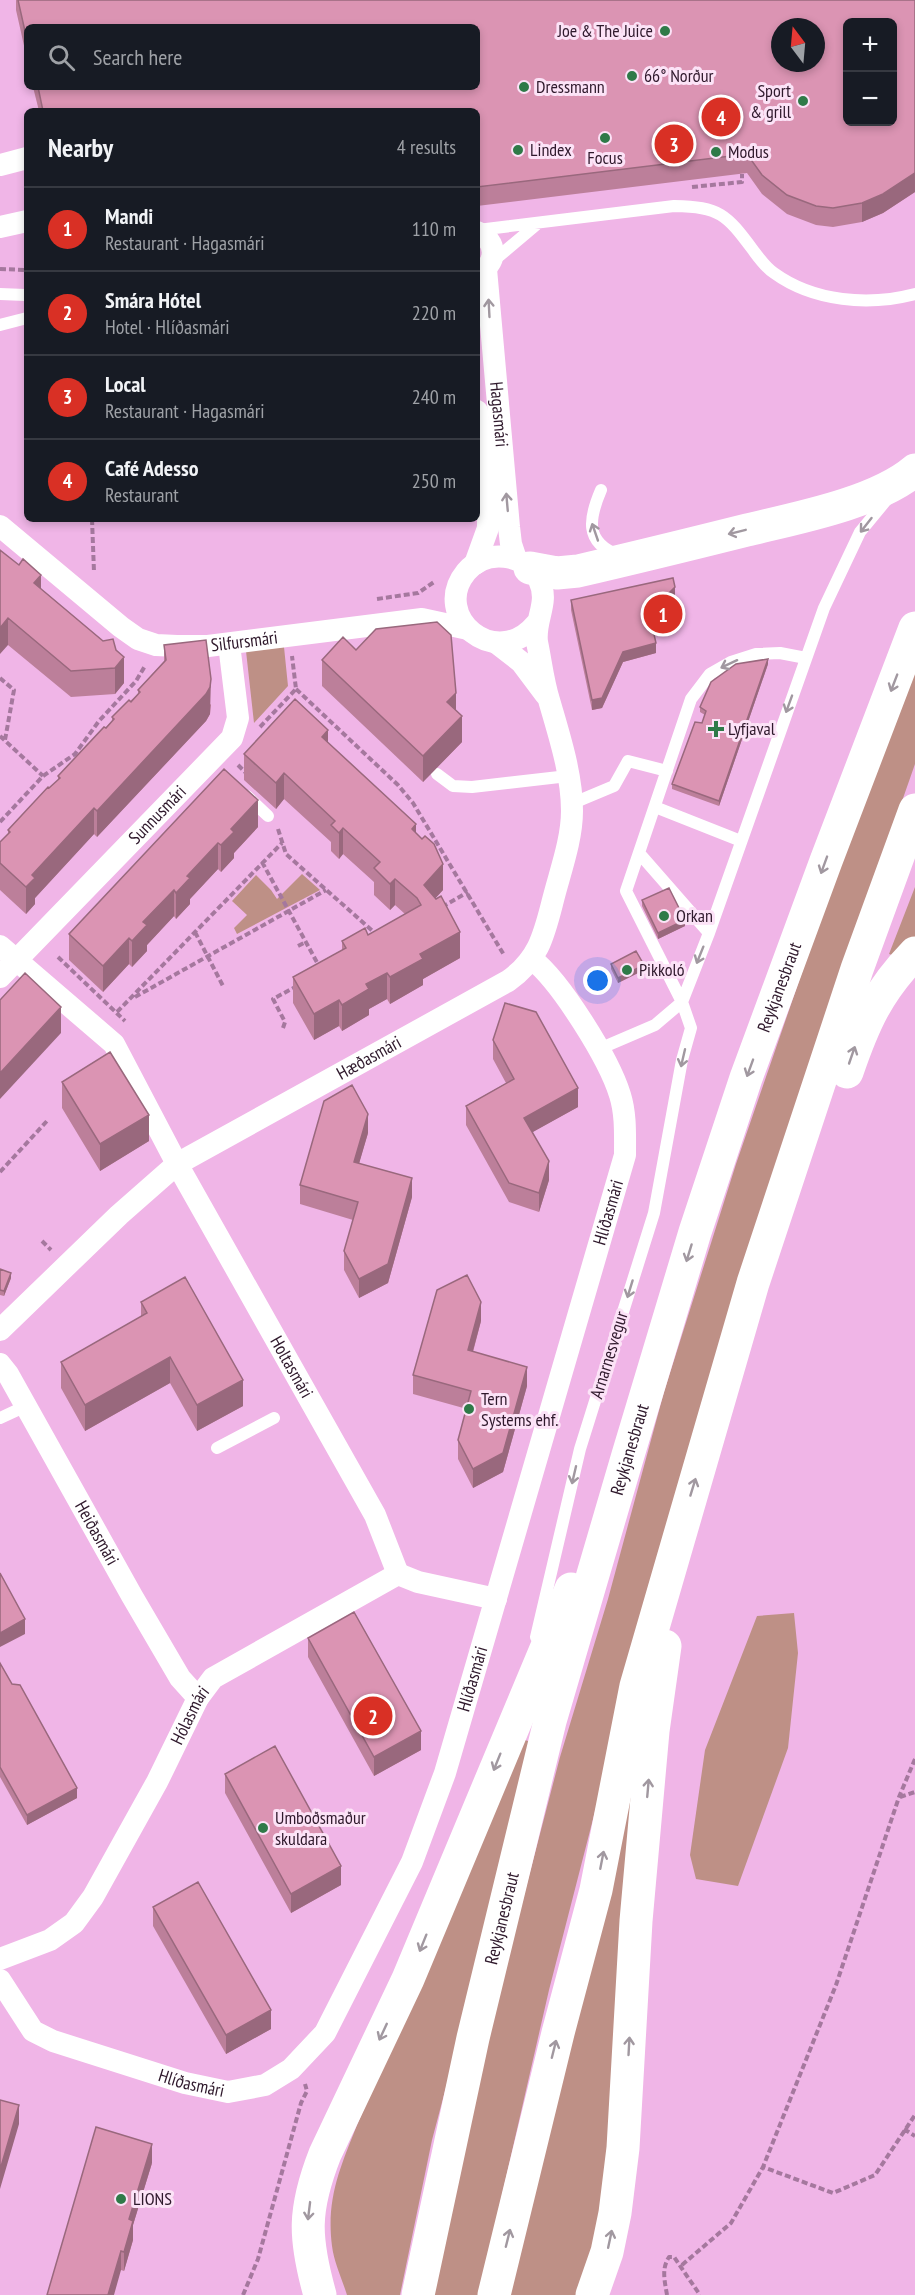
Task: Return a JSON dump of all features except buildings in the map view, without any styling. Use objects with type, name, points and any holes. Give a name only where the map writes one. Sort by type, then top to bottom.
[{"type":"highway","points":[[523,564],[557,573],[578,572],[794,519],[853,501],[909,475]]},
{"type":"highway","name":"Reykjanesbraut","points":[[418,2295],[473,2038],[550,1721],[628,1455],[695,1232],[746,1078],[915,628]]},
{"type":"highway","points":[[494,2295],[558,2033],[596,1890],[636,1686],[680,1529],[753,1283],[857,969],[915,810]]},
{"type":"highway","points":[[780,1201],[833,1111],[861,1031],[885,986],[915,952]]},
{"type":"highway","points":[[320,2295],[308,2245],[307,2213],[314,2182],[408,1979],[519,1708],[628,1455]]},
{"type":"highway","points":[[592,2295],[607,2252],[615,2213],[623,2148],[636,1921],[653,1731],[680,1529]]},
{"type":"street","points":[[0,165],[24,159]]},
{"type":"street","points":[[0,227],[24,222]]},
{"type":"street","name":"Hagasmári","points":[[480,233],[491,242],[493,256],[485,268],[511,544],[523,564],[538,578],[543,595],[542,614],[536,624]]},
{"type":"street","name":"Hagasmári","points":[[457,594],[463,578],[475,564],[488,528],[480,438]]},
{"type":"street","name":"Silfursmári","points":[[0,526],[121,627],[138,639],[156,645],[230,644],[422,619],[468,630]]},
{"type":"street","points":[[475,564],[495,556],[523,564]]},
{"type":"street","points":[[457,594],[459,613],[468,630],[482,639],[498,644],[509,643],[529,633],[536,624]]},
{"type":"street","name":"Silfursmári","points":[[422,619],[457,594]]},
{"type":"street","name":"Hæðasmári","points":[[0,1330],[119,1215],[177,1164],[508,981],[532,959],[543,935],[553,899],[569,835],[572,804],[557,727],[548,698],[536,636],[536,624]]},
{"type":"street","name":"Sunnusmári","points":[[0,977],[8,953],[216,766],[237,724],[238,711],[230,644]]},
{"type":"street","name":"Hæðasmári","points":[[498,644],[521,662],[548,698]]},
{"type":"street","points":[[8,953],[114,1044],[177,1164]]},
{"type":"street","name":"Hlíðasmári","points":[[0,1980],[33,2031],[53,2042],[185,2083],[228,2092],[244,2091],[265,2085],[291,2069],[325,2033],[412,1862],[445,1773],[626,1155],[620,1094],[599,1049],[555,983],[532,959]]},
{"type":"street","name":"Holtasmári","points":[[177,1164],[375,1515],[398,1574]]},
{"type":"street","name":"Heiðasmári","points":[[0,1364],[8,1374],[180,1678],[198,1698]]},
{"type":"street","points":[[398,1574],[418,1582],[496,1599]]},
{"type":"street","name":"Hólasmári","points":[[0,1959],[50,1940],[74,1923],[93,1897],[157,1782],[198,1698],[213,1678],[398,1574]]},
{"type":"lane","points":[[480,231],[674,206],[711,209],[728,218],[773,273],[797,286],[827,297],[843,299],[890,300],[915,294]]},
{"type":"lane","points":[[485,268],[508,246],[537,225]]},
{"type":"lane","points":[[0,294],[24,295]]},
{"type":"lane","points":[[0,325],[24,319]]},
{"type":"lane","points":[[599,1049],[655,1026],[681,1002],[709,933],[824,608],[860,532],[909,475]]},
{"type":"lane","points":[[601,490],[594,507],[592,528],[596,540],[607,551],[627,559]]},
{"type":"lane","name":"Arnarnesvegur","points":[[519,1708],[580,1449],[654,1213],[682,1060],[691,1028],[681,1002],[626,891],[691,699],[710,674],[731,662],[756,654],[780,652],[806,658]]},
{"type":"lane","points":[[572,804],[614,786],[628,761],[667,771]]},
{"type":"lane","points":[[437,774],[453,786],[472,787],[568,776]]},
{"type":"lane","points":[[235,784],[268,816]]},
{"type":"lane","points":[[655,807],[741,841]]},
{"type":"lane","points":[[639,853],[709,933]]},
{"type":"lane","points":[[0,1418],[26,1406]]},
{"type":"lane","points":[[217,1448],[274,1418]]},
{"type":"path","points":[[0,268],[24,270]]},
{"type":"path","points":[[92,522],[94,572]]},
{"type":"path","points":[[373,600],[418,593],[432,584],[439,576]]},
{"type":"path","points":[[0,678],[14,690],[5,740]]},
{"type":"path","points":[[0,822],[43,776],[75,754],[99,721],[136,681]]},
{"type":"path","points":[[296,689],[398,785],[413,803],[505,957]]},
{"type":"path","points":[[0,736],[43,776]]},
{"type":"path","points":[[238,765],[249,776]]},
{"type":"path","points":[[277,827],[286,854],[382,940]]},
{"type":"path","points":[[117,1012],[282,843]]},
{"type":"path","points":[[262,862],[322,972]]},
{"type":"path","points":[[129,1000],[326,890]]},
{"type":"path","points":[[438,909],[468,892]]},
{"type":"path","points":[[195,932],[223,986]]},
{"type":"path","points":[[298,946],[306,942]]},
{"type":"path","points":[[282,1028],[285,1022],[273,999],[303,983]]},
{"type":"path","points":[[0,1172],[47,1121]]},
{"type":"path","points":[[42,1241],[54,1252]]},
{"type":"path","points":[[682,2265],[731,2223],[763,2167],[836,1985],[899,1797],[915,1759]]},
{"type":"path","points":[[899,1797],[915,1792]]},
{"type":"path","points":[[243,2295],[258,2259],[301,2103],[307,2091],[297,2063]]},
{"type":"path","points":[[763,2167],[833,2193],[875,2175],[915,2115]]},
{"type":"path","points":[[904,2129],[915,2136]]},
{"type":"path","points":[[667,2295],[665,2263],[669,2257],[674,2257],[682,2265],[700,2295]]},
{"type":"shaded area","points":[[284,647],[288,686],[254,723],[246,651]]},
{"type":"shaded area","points":[[915,655],[915,764],[801,1090],[626,1691],[549,1990],[479,2295],[433,2295],[491,2022],[560,1757],[608,1599],[664,1392],[736,1164],[880,746]]},
{"type":"shaded area","points":[[302,874],[320,890],[237,934],[234,928],[247,915],[232,901],[256,875],[277,899]]},
{"type":"shaded area","points":[[915,887],[915,939],[895,956],[889,954]]},
{"type":"shaded area","points":[[794,1613],[798,1653],[788,1748],[738,1886],[696,1879],[690,1855],[705,1750],[757,1616]]},
{"type":"shaded area","points":[[643,1739],[607,2191],[579,2295],[500,2295]]},
{"type":"shaded area","points":[[525,1740],[534,1743],[501,1880],[432,2140],[400,2295],[347,2295],[334,2258],[331,2229],[333,2198],[340,2170],[357,2125]]},
{"type":"place","name":"Joe & The Juice","points":[[665,31]]},
{"type":"place","name":"66° Norður","points":[[632,76]]},
{"type":"place","name":"Dressmann","points":[[524,87]]},
{"type":"place","name":"Sport & grill","points":[[803,101]]},
{"type":"place","name":"Café Adesso","points":[[721,117]]},
{"type":"place","name":"Focus","points":[[605,138]]},
{"type":"place","name":"Local","points":[[674,144]]},
{"type":"place","name":"Lindex","points":[[518,150]]},
{"type":"place","name":"Modus","points":[[716,152]]},
{"type":"place","name":"Mandi","points":[[663,614]]},
{"type":"place","name":"Lyfjaval","points":[[716,729]]},
{"type":"place","name":"Orkan","points":[[664,916]]},
{"type":"place","name":"Pikkoló","points":[[627,970]]},
{"type":"place","name":"Tern Systems ehf.","points":[[469,1409]]},
{"type":"place","name":"Smára Hótel","points":[[373,1716]]},
{"type":"place","name":"Umboðsmaður skuldara","points":[[263,1828]]},
{"type":"place","name":"LIONS","points":[[121,2199]]}]
